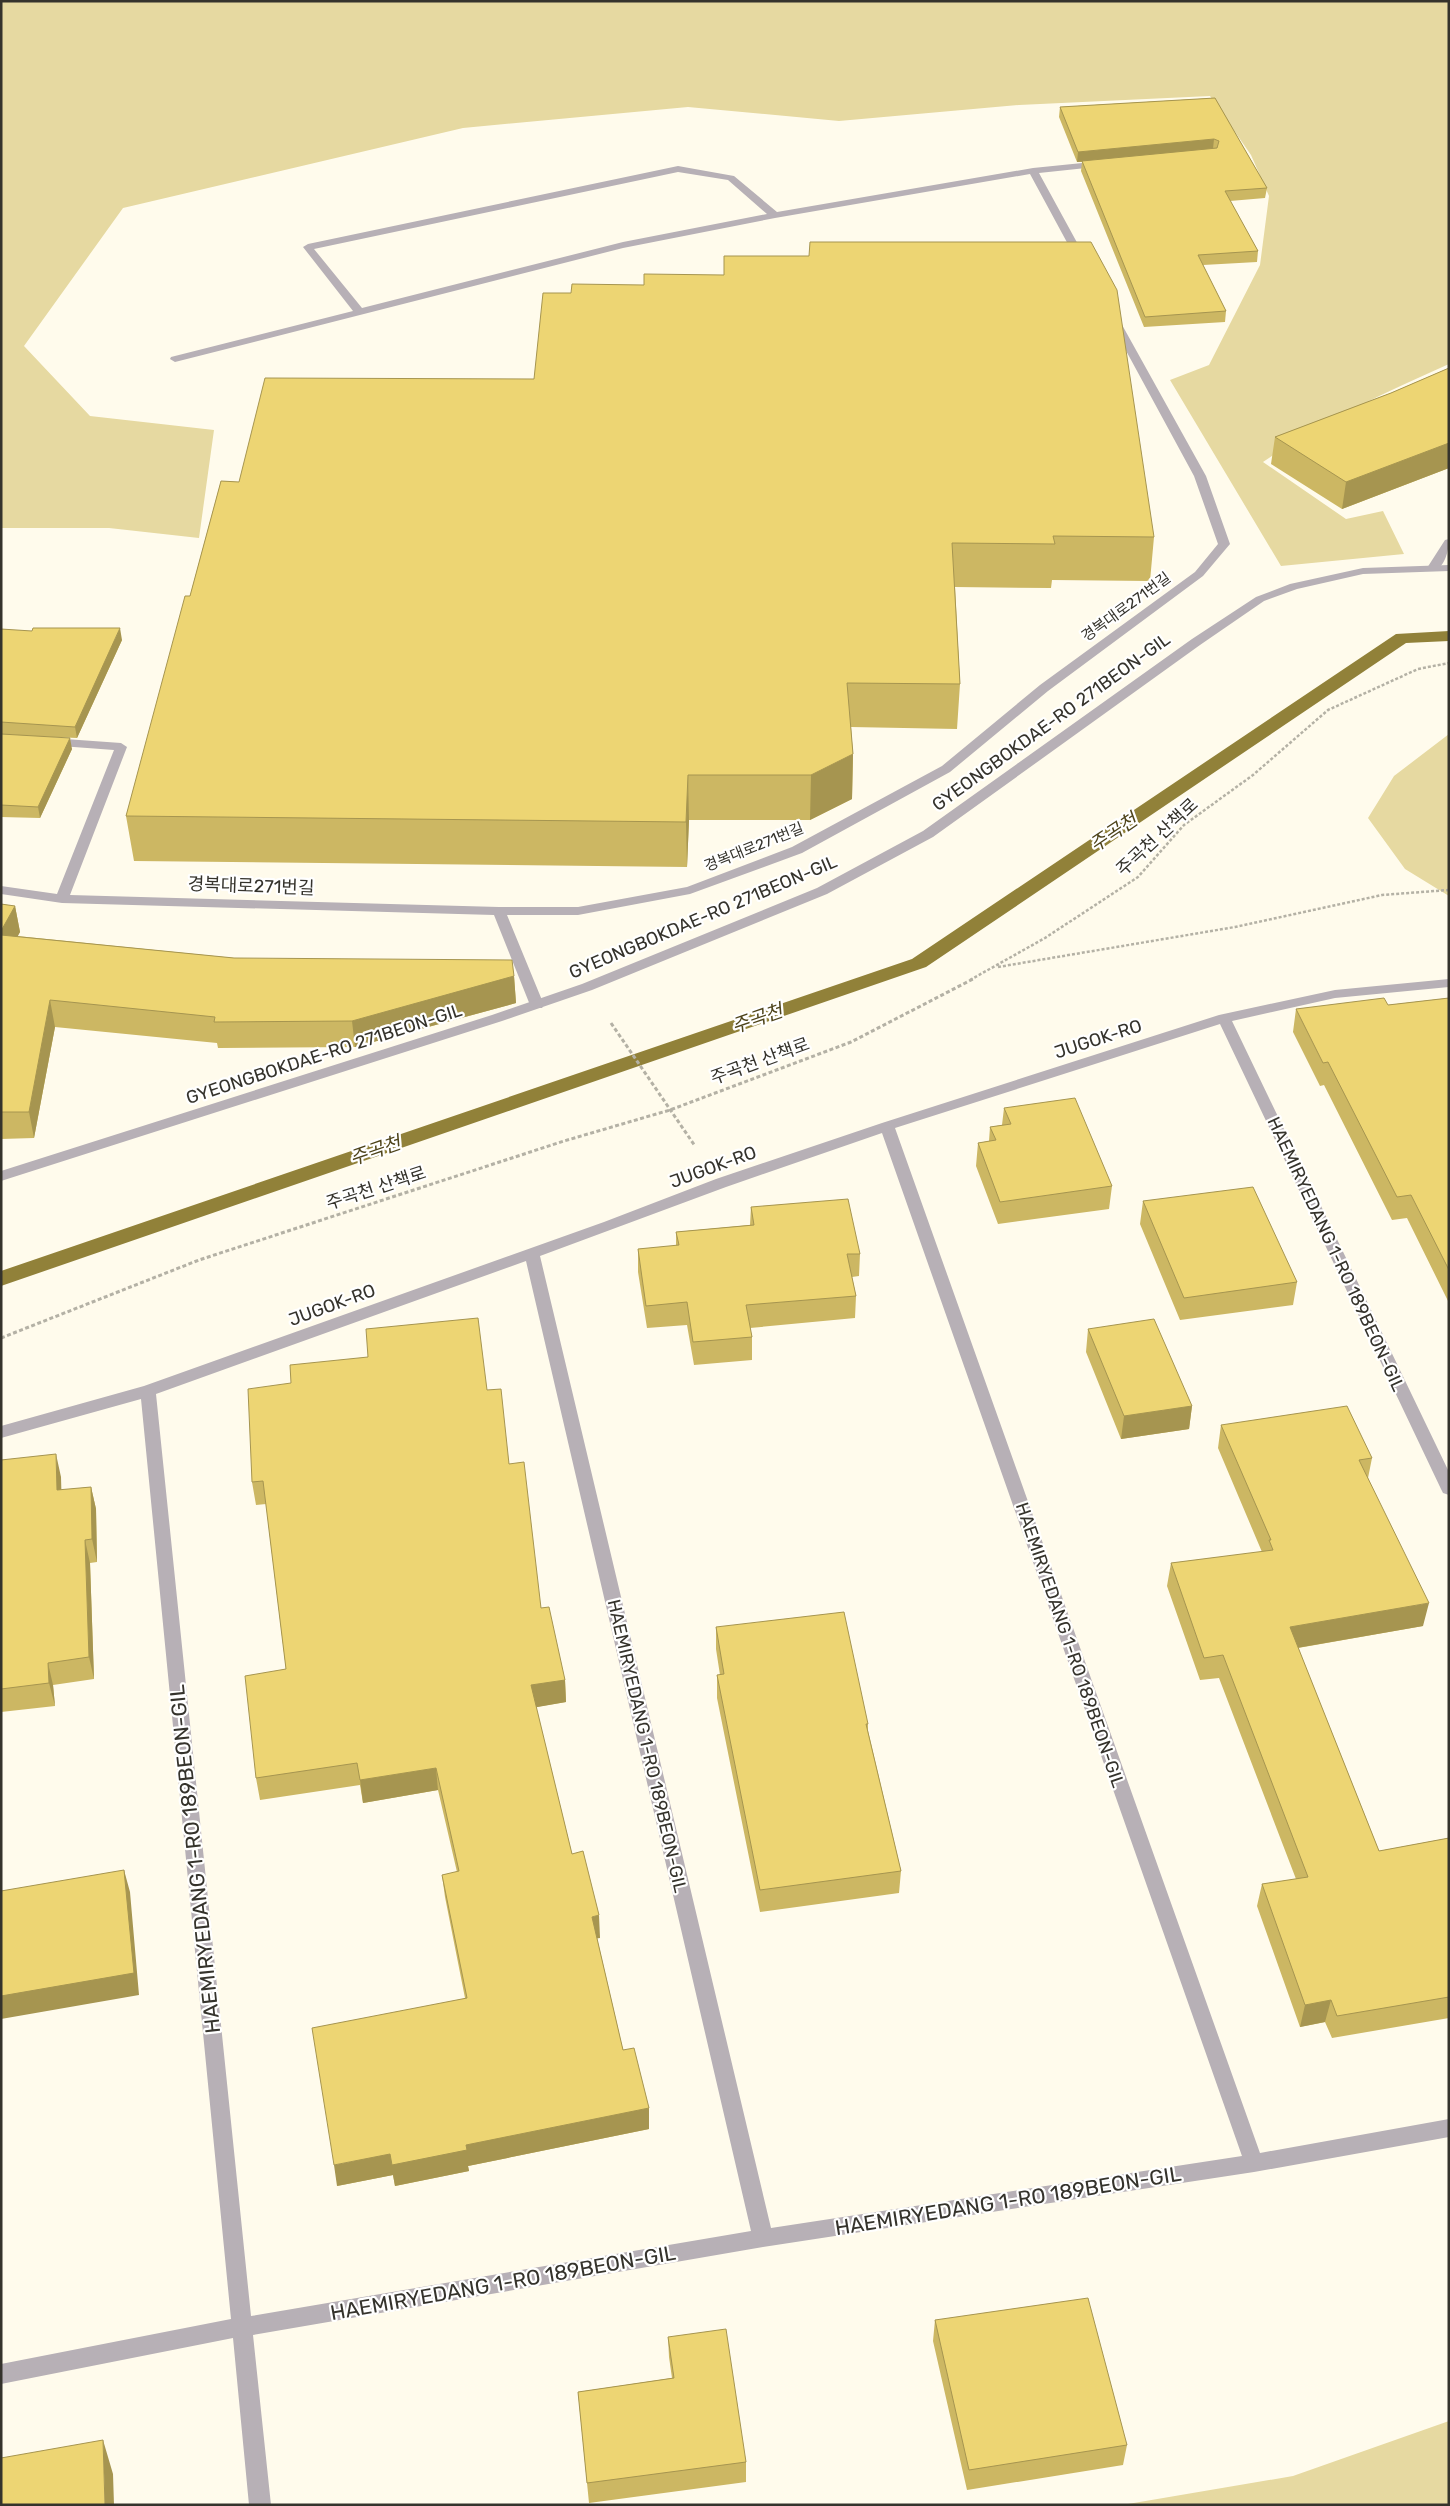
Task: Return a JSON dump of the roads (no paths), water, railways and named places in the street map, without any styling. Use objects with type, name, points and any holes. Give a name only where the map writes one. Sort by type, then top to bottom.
[{"type":"street","points":[[175,359],[623,245],[775,215],[1033,170],[1118,163]]},
{"type":"street","points":[[359,312],[308,247],[678,169],[732,178],[775,215]]},
{"type":"street","points":[[1033,170],[1089,274]]},
{"type":"street","name":"경복대로271번길","points":[[1,890],[62,899],[499,911],[578,911],[690,890],[797,850],[946,769],[1044,688],[1199,574],[1224,544],[1200,476],[1108,309]]},
{"type":"street","points":[[1433,568],[1449,542]]},
{"type":"street","name":"GYEONGBOKDAE-RO 271BEON-GIL","points":[[1,1176],[537,1005],[587,987],[822,891],[928,834],[1188,647],[1260,599],[1294,586],[1363,571],[1449,568]]},
{"type":"street","points":[[41,742],[121,747],[62,899]]},
{"type":"street","points":[[499,911],[537,1005]]},
{"type":"street","name":"JUGOK-RO","points":[[1,1432],[148,1391],[532,1254],[721,1182],[887,1126],[1224,1018],[1335,994],[1449,983]]},
{"type":"street","name":"HAEMIRYEDANG 1-RO 189BEON-GIL","points":[[1224,1018],[1449,1489]]},
{"type":"street","name":"HAEMIRYEDANG 1-RO 189BEON-GIL","points":[[887,1126],[1254,2163]]},
{"type":"street","name":"HAEMIRYEDANG 1-RO 189BEON-GIL","points":[[532,1254],[763,2238]]},
{"type":"street","name":"HAEMIRYEDANG 1-RO 189BEON-GIL","points":[[148,1391],[260,2505]]},
{"type":"street","name":"HAEMIRYEDANG 1-RO 189BEON-GIL","points":[[1,2374],[242,2328],[763,2238],[1254,2163],[1449,2128]]},
{"type":"waterway","name":"주곡천","points":[[1,1279],[919,963],[1402,638],[1449,636]]}]
